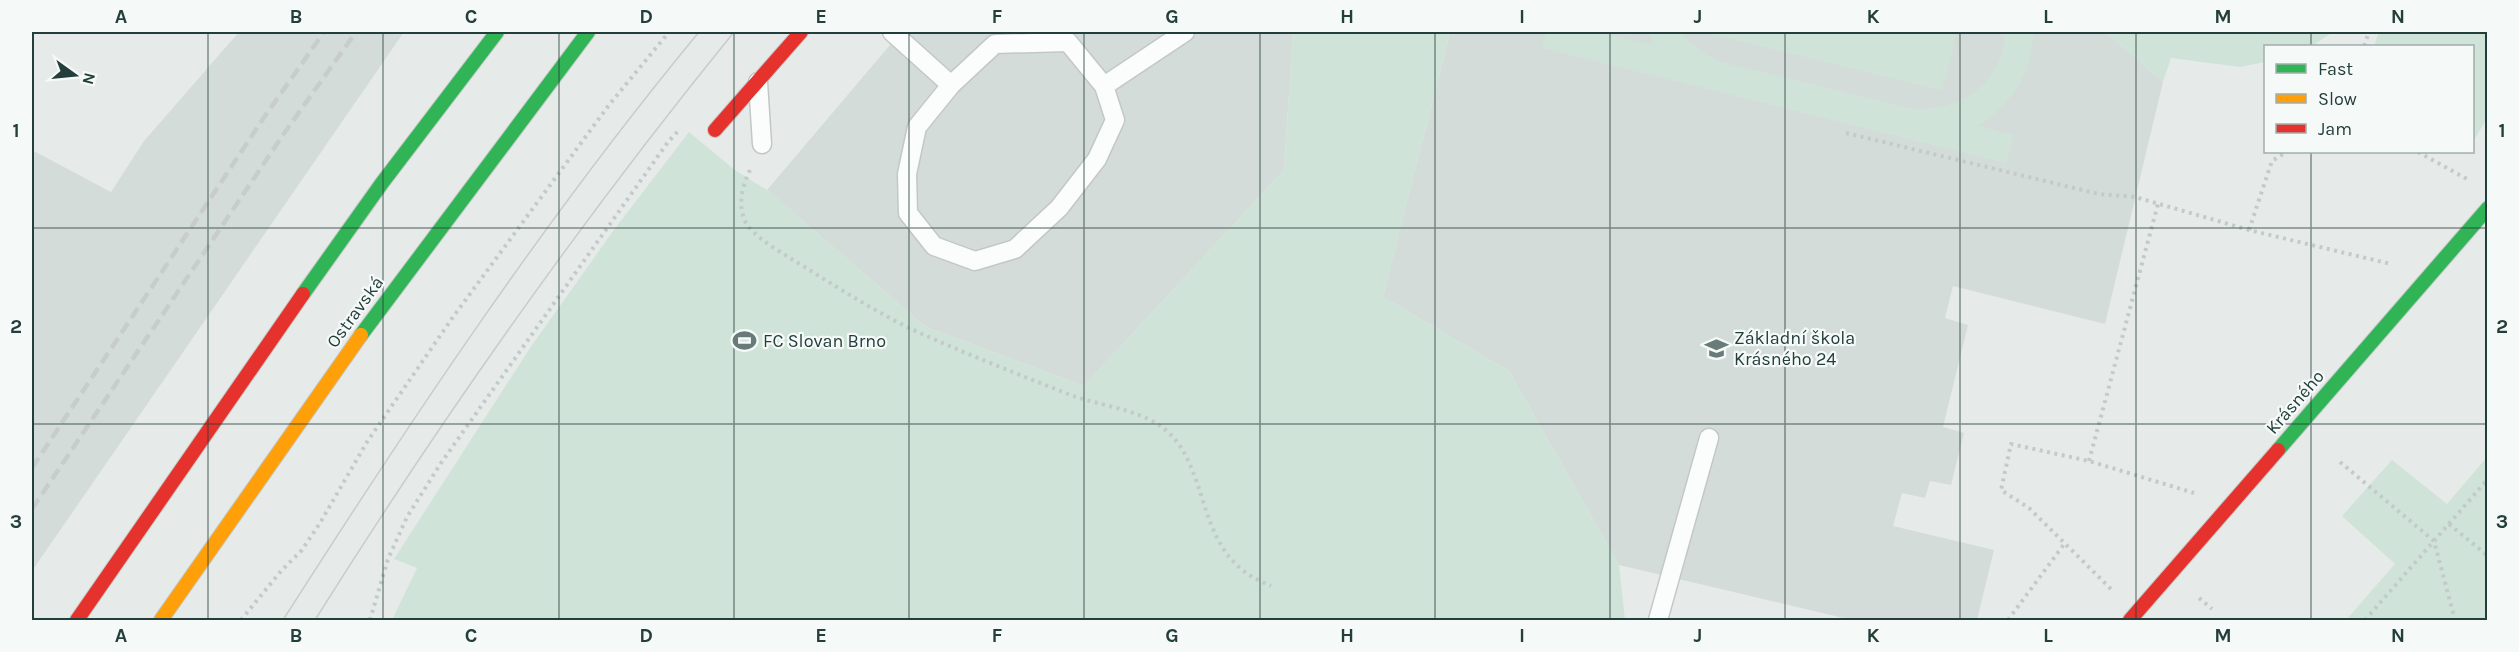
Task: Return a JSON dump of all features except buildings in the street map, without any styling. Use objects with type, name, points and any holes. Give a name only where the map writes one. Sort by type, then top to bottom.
[{"type":"main road","points":[[77,621],[237,387],[382,183],[497,32]]},
{"type":"main road","name":"Ostravská","points":[[161,621],[282,445],[420,254],[588,32]]},
{"type":"main road","points":[[714,130],[801,32]]},
{"type":"main road","name":"Krásného","points":[[2130,621],[2487,208]]},
{"type":"lane","points":[[892,32],[951,85]]},
{"type":"lane","points":[[1104,86],[1185,32]]},
{"type":"lane","points":[[999,38],[1068,42],[1104,86],[1115,120],[1096,159],[1059,208],[1015,249],[975,261],[934,246],[908,213],[907,174],[917,127],[951,85],[999,38]]},
{"type":"lane","points":[[758,80],[762,144]]},
{"type":"lane","points":[[1659,621],[1709,438]]},
{"type":"path","points":[[241,621],[280,571],[302,550],[367,442],[453,317],[609,105],[669,32]]},
{"type":"path","points":[[370,620],[388,559],[407,517],[441,463],[668,142],[685,124],[692,122],[714,130]]},
{"type":"path","points":[[1846,133],[2099,194],[2135,197],[2249,230],[2401,267]]},
{"type":"path","points":[[762,144],[742,193],[742,211],[748,225],[758,236],[867,306],[908,327],[1096,405],[1146,417],[1170,432],[1188,456],[1209,520],[1226,553],[1239,568],[1270,586]]},
{"type":"path","points":[[2249,230],[2272,161],[2284,153]]},
{"type":"path","points":[[2420,153],[2473,183]]},
{"type":"path","points":[[2089,461],[2158,204]]},
{"type":"path","points":[[2114,592],[2029,508],[2001,490],[2012,444],[2089,461],[2200,495]]},
{"type":"path","points":[[2340,462],[2434,541],[2455,621]]},
{"type":"path","points":[[2365,621],[2487,479]]},
{"type":"path","points":[[2449,524],[2487,556]]},
{"type":"path","points":[[2008,621],[2065,543]]},
{"type":"path","points":[[2193,594],[2212,609]]},
{"type":"shaded area","points":[[239,32],[404,32],[32,571],[32,150],[111,192],[144,141]]},
{"type":"shaded area","points":[[901,32],[1293,32],[1284,170],[1084,386],[926,327],[767,190]]},
{"type":"shaded area","name":"Základní škola Krásného 24","points":[[1450,32],[2106,32],[2163,82],[2105,324],[1953,286],[1945,318],[1968,325],[1943,427],[1964,433],[1951,485],[1930,481],[1925,498],[1902,493],[1893,526],[1994,550],[1977,620],[1852,620],[1619,565],[1509,371],[1383,297]]},
{"type":"green space","points":[[1293,32],[1450,32],[1383,297],[1509,371],[1619,565],[1625,620],[392,620],[417,568],[394,559],[530,348],[613,231],[689,132],[735,170],[767,190],[926,327],[1084,386],[1284,170]]},
{"type":"green space","points":[[1546,32],[1598,32],[1654,45],[1648,32],[1681,32],[1697,48],[1717,61],[1916,110],[1950,104],[1978,90],[1997,66],[2003,50],[2005,32],[2033,32],[2029,60],[2018,86],[2010,98],[1990,118],[1978,126],[2013,135],[2006,163],[1542,48]]},
{"type":"green space","points":[[1703,32],[1957,32],[1942,90]]},
{"type":"green space","points":[[2106,32],[2333,32],[2314,45],[2264,45],[2264,62],[2240,67],[2171,58],[2163,82]]},
{"type":"green space","points":[[2379,32],[2487,32],[2487,118],[2474,140],[2474,45],[2374,45]]},
{"type":"green space","points":[[2487,457],[2487,620],[2346,620],[2395,564],[2342,516],[2392,460],[2447,504]]},
{"type":"tram line","points":[[283,620],[431,394],[534,246],[642,102],[699,32]]},
{"type":"tram line","points":[[315,620],[413,468],[568,246],[734,32]]},
{"type":"railway","points":[[32,468],[265,116],[324,32]]},
{"type":"railway","points":[[32,509],[285,132],[356,32]]},
{"type":"traffic: fast","points":[[303,294],[382,183],[497,32]]},
{"type":"traffic: fast","points":[[361,335],[588,32]]},
{"type":"traffic: fast","points":[[2278,450],[2488,208]]},
{"type":"traffic: slow","points":[[161,620],[361,335]]},
{"type":"traffic: jam","points":[[715,130],[801,32]]},
{"type":"traffic: jam","points":[[77,620],[303,294]]},
{"type":"traffic: jam","points":[[2130,620],[2278,450]]},
{"type":"place","name":"FC Slovan Brno","points":[[745,341]]},
{"type":"place","name":"Základní škola Krásného 24","points":[[1716,348]]}]
